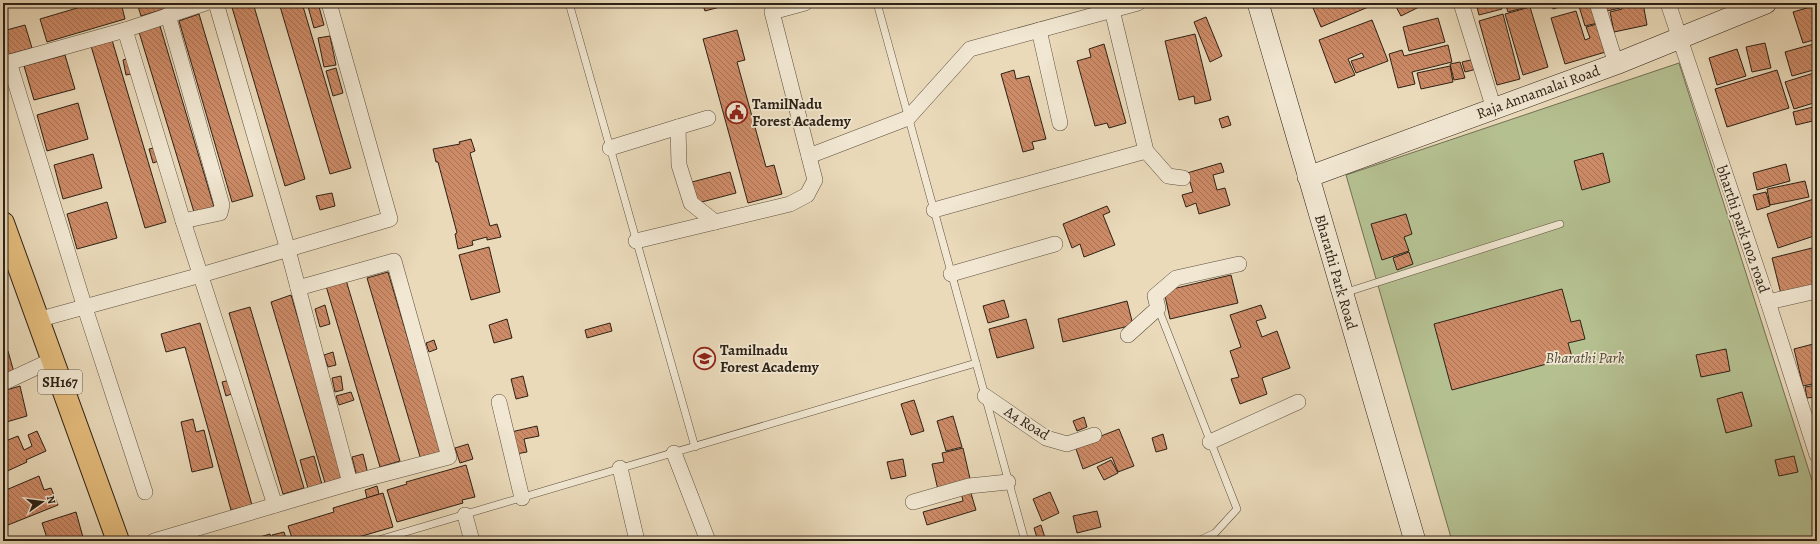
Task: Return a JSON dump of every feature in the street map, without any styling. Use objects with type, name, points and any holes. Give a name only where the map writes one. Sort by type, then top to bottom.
[{"type":"main road","name":"Bharathi Park Road","points":[[1258,3],[1414,541]]},
{"type":"main road","name":"Raja Annamalai Road","points":[[1308,177],[1616,64],[1679,37],[1766,3]]},
{"type":"main road","name":"SH167","points":[[3,223],[118,541]]},
{"type":"street","points":[[145,492],[6,63],[125,30],[206,3]]},
{"type":"street","points":[[216,3],[288,250],[350,483]]},
{"type":"street","points":[[37,320],[201,275],[390,219],[329,3]]},
{"type":"street","points":[[636,241],[790,204],[807,195],[815,180],[772,12],[805,3]]},
{"type":"street","points":[[809,156],[908,118],[970,50],[1138,3]]},
{"type":"street","points":[[1461,3],[1494,109]]},
{"type":"street","points":[[1597,3],[1616,64]]},
{"type":"street","name":"bharthi park no2 road","points":[[1668,3],[1768,302],[1817,455]]},
{"type":"street","points":[[1112,10],[1146,151],[1168,176],[1183,178]]},
{"type":"street","points":[[168,15],[222,205],[220,214],[183,221]]},
{"type":"street","points":[[125,30],[183,221],[275,505]]},
{"type":"street","points":[[1039,30],[1060,123]]},
{"type":"street","points":[[610,148],[708,118]]},
{"type":"street","points":[[678,127],[679,165],[691,203],[715,222]]},
{"type":"street","points":[[934,210],[1146,151]]},
{"type":"street","points":[[951,274],[1055,244]]},
{"type":"street","points":[[154,541],[350,483],[449,458],[394,261],[298,288]]},
{"type":"street","points":[[1128,336],[1158,308],[1155,296],[1176,278],[1239,264]]},
{"type":"street","points":[[1768,302],[1817,291]]},
{"type":"street","points":[[3,383],[52,360]]},
{"type":"street","name":"A4 Road","points":[[985,396],[1046,438],[1067,444],[1094,435]]},
{"type":"street","points":[[499,402],[522,498]]},
{"type":"street","points":[[1210,442],[1298,402]]},
{"type":"street","points":[[674,453],[708,541]]},
{"type":"street","points":[[620,468],[637,541]]},
{"type":"street","points":[[913,502],[968,486],[1008,482]]},
{"type":"street","points":[[464,515],[472,541]]},
{"type":"lane","points":[[569,3],[695,446]]},
{"type":"lane","points":[[877,3],[1025,541]]},
{"type":"lane","points":[[1342,294],[1560,224]]},
{"type":"lane","points":[[1158,308],[1236,509],[1215,533],[1198,541]]},
{"type":"lane","points":[[375,541],[976,364]]},
{"type":"green space","name":"Bharathi Park","points":[[1679,63],[1817,496],[1817,541],[1452,541],[1346,175]]},
{"type":"building","points":[[94,3],[121,3],[125,19],[47,42],[40,19]]},
{"type":"building","points":[[137,3],[184,3],[141,16]]},
{"type":"building","points":[[253,3],[305,179],[285,186],[231,4]]},
{"type":"building","points":[[279,3],[302,3],[351,168],[330,174]]},
{"type":"building","points":[[307,3],[318,3],[324,25],[314,28]]},
{"type":"building","points":[[458,3],[476,3],[459,7]]},
{"type":"building","points":[[702,3],[730,3],[731,4],[705,11]]},
{"type":"building","points":[[1311,3],[1372,3],[1373,5],[1321,27]]},
{"type":"building","points":[[1394,3],[1427,3],[1401,16]]},
{"type":"building","points":[[1476,3],[1500,3],[1502,9],[1479,15]]},
{"type":"building","points":[[1505,3],[1526,3],[1527,7],[1508,12]]},
{"type":"building","points":[[1551,3],[1572,3],[1553,9]]},
{"type":"building","points":[[1578,3],[1597,3],[1602,22],[1585,26]]},
{"type":"building","points":[[1605,3],[1619,3],[1620,8],[1607,11]]},
{"type":"building","points":[[1621,3],[1643,3],[1647,25],[1614,32],[1610,12],[1622,9]]},
{"type":"building","points":[[1817,5],[1817,39],[1803,43],[1793,12]]},
{"type":"building","points":[[1530,7],[1548,67],[1523,75],[1505,14]]},
{"type":"building","points":[[1576,11],[1585,40],[1590,38],[1586,27],[1601,23],[1609,51],[1565,64],[1551,18]]},
{"type":"building","points":[[199,14],[253,196],[232,202],[179,21]]},
{"type":"building","points":[[1503,14],[1520,79],[1497,85],[1479,21]]},
{"type":"building","points":[[1206,17],[1222,56],[1210,62],[1194,22]]},
{"type":"building","points":[[1438,18],[1445,42],[1409,51],[1403,27]]},
{"type":"building","points":[[1372,20],[1388,61],[1356,73],[1351,61],[1364,57],[1362,53],[1348,59],[1355,75],[1335,83],[1319,40]]},
{"type":"building","points":[[25,25],[32,48],[3,56],[3,31]]},
{"type":"building","points":[[160,26],[214,207],[194,212],[139,32]]},
{"type":"building","name":"TamilNadu Forest Academy","points":[[737,30],[745,60],[737,62],[766,167],[774,165],[782,194],[748,203],[703,39]]},
{"type":"building","points":[[1195,34],[1211,100],[1195,104],[1194,96],[1179,100],[1165,41]]},
{"type":"building","points":[[330,36],[336,65],[324,67],[318,38]]},
{"type":"building","points":[[112,40],[166,222],[145,228],[91,46]]},
{"type":"building","points":[[1765,43],[1771,68],[1752,72],[1746,47]]},
{"type":"building","points":[[1817,43],[1817,69],[1792,76],[1785,52]]},
{"type":"building","points":[[1104,44],[1126,123],[1109,128],[1107,123],[1095,126],[1077,61],[1091,57],[1089,49]]},
{"type":"building","points":[[1448,45],[1452,62],[1412,72],[1415,84],[1398,88],[1389,54],[1402,50],[1404,56]]},
{"type":"building","points":[[1737,49],[1746,76],[1717,85],[1709,58]]},
{"type":"building","points":[[65,55],[75,89],[34,100],[24,66]]},
{"type":"building","points":[[132,57],[136,73],[126,75],[123,60]]},
{"type":"building","points":[[1475,59],[1477,69],[1465,72],[1462,62]]},
{"type":"building","points":[[1460,62],[1465,78],[1454,80],[1450,64]]},
{"type":"building","points":[[1450,66],[1453,82],[1421,89],[1417,73]]},
{"type":"building","points":[[336,68],[343,93],[333,96],[326,71]]},
{"type":"building","points":[[1014,70],[1016,79],[1029,76],[1046,139],[1032,142],[1034,149],[1023,152],[1001,74]]},
{"type":"building","points":[[1777,70],[1789,108],[1727,127],[1715,89]]},
{"type":"building","points":[[1817,72],[1817,102],[1794,109],[1785,82]]},
{"type":"building","points":[[78,103],[88,139],[47,151],[37,115]]},
{"type":"building","points":[[1817,106],[1817,120],[1796,125],[1793,112]]},
{"type":"building","points":[[1228,116],[1231,125],[1222,128],[1219,119]]},
{"type":"building","points":[[471,139],[475,151],[470,153],[490,226],[497,224],[501,237],[487,240],[487,237],[472,241],[473,245],[458,249],[455,234],[457,233],[438,162],[436,162],[433,149],[460,144],[459,142]]},
{"type":"building","points":[[158,147],[162,160],[153,163],[149,149]]},
{"type":"building","points":[[1603,153],[1610,182],[1582,190],[1574,161]]},
{"type":"building","points":[[93,154],[102,188],[63,199],[54,165]]},
{"type":"building","points":[[1221,163],[1224,172],[1213,175],[1217,190],[1225,188],[1230,205],[1199,214],[1196,203],[1186,207],[1182,195],[1193,192],[1187,173]]},
{"type":"building","points":[[1786,164],[1790,181],[1757,190],[1753,173]]},
{"type":"building","points":[[730,172],[736,193],[698,203],[692,182]]},
{"type":"building","points":[[1805,181],[1809,197],[1770,205],[1767,189]]},
{"type":"building","points":[[1766,192],[1770,206],[1757,210],[1753,195]]},
{"type":"building","points":[[332,193],[335,206],[320,210],[316,196]]},
{"type":"building","points":[[1817,198],[1817,235],[1778,248],[1767,214]]},
{"type":"building","points":[[107,202],[117,238],[77,249],[67,214]]},
{"type":"building","points":[[1107,206],[1110,212],[1103,215],[1115,245],[1084,257],[1080,244],[1072,248],[1063,224]]},
{"type":"building","points":[[1406,214],[1412,234],[1404,237],[1409,251],[1382,260],[1371,224]]},
{"type":"building","points":[[489,247],[500,292],[471,300],[459,255]]},
{"type":"building","points":[[1816,247],[1817,286],[1781,294],[1772,258]]},
{"type":"building","points":[[1409,252],[1413,264],[1397,270],[1393,258]]},
{"type":"building","points":[[388,272],[442,454],[421,460],[367,278]]},
{"type":"building","points":[[1231,275],[1238,303],[1170,319],[1164,291]]},
{"type":"building","points":[[346,280],[400,461],[380,467],[326,286]]},
{"type":"building","points":[[1562,289],[1571,322],[1580,320],[1585,339],[1568,343],[1572,357],[1452,390],[1434,324]]},
{"type":"building","points":[[291,295],[345,477],[325,483],[271,302]]},
{"type":"building","points":[[1004,300],[1009,317],[988,323],[983,306]]},
{"type":"building","points":[[1127,301],[1133,325],[1063,342],[1058,319]]},
{"type":"building","points":[[325,305],[330,324],[320,327],[315,309]]},
{"type":"building","points":[[1261,305],[1266,318],[1256,321],[1262,337],[1277,331],[1290,368],[1262,378],[1267,394],[1240,404],[1231,379],[1239,377],[1230,351],[1241,347],[1230,315]]},
{"type":"building","points":[[250,307],[304,488],[283,494],[229,313]]},
{"type":"building","points":[[507,319],[512,338],[494,343],[489,325]]},
{"type":"building","points":[[1026,319],[1034,348],[997,358],[989,329]]},
{"type":"building","points":[[200,323],[252,505],[231,510],[185,347],[166,352],[161,334]]},
{"type":"building","points":[[610,323],[612,331],[587,338],[585,330]]},
{"type":"building","points":[[434,340],[437,349],[429,352],[426,343]]},
{"type":"building","points":[[1817,343],[1817,383],[1803,386],[1794,349]]},
{"type":"building","points":[[1726,349],[1730,371],[1701,377],[1696,355]]},
{"type":"building","points":[[8,351],[15,376],[3,379],[3,352]]},
{"type":"building","points":[[333,352],[336,365],[328,367],[324,355]]},
{"type":"building","points":[[341,376],[343,390],[335,392],[332,378]]},
{"type":"building","points":[[523,376],[528,396],[516,399],[511,379]]},
{"type":"building","points":[[230,380],[234,393],[226,396],[222,382]]},
{"type":"building","points":[[1817,385],[1817,408],[1815,397],[1807,398],[1805,387]]},
{"type":"building","points":[[20,386],[27,416],[3,423],[3,391]]},
{"type":"building","points":[[351,392],[354,400],[339,405],[336,396]]},
{"type":"building","points":[[1742,392],[1752,426],[1726,433],[1717,399]]},
{"type":"building","points":[[914,400],[924,431],[911,435],[901,404]]},
{"type":"building","points":[[953,416],[962,447],[946,451],[937,421]]},
{"type":"building","points":[[1084,417],[1087,427],[1077,431],[1073,421]]},
{"type":"building","points":[[193,419],[196,432],[204,430],[213,467],[192,472],[181,422]]},
{"type":"building","points":[[537,426],[539,436],[524,439],[527,452],[516,454],[511,432]]},
{"type":"building","points":[[1119,429],[1134,466],[1118,472],[1112,457],[1083,469],[1075,446]]},
{"type":"building","points":[[37,431],[46,451],[3,473],[3,442],[18,436],[24,450],[32,446],[28,435]]},
{"type":"building","points":[[1163,434],[1167,449],[1156,452],[1152,438]]},
{"type":"building","points":[[468,444],[473,459],[460,463],[455,448]]},
{"type":"building","points":[[963,448],[971,483],[938,490],[932,464],[944,462],[942,453]]},
{"type":"building","points":[[363,454],[368,474],[357,477],[352,457]]},
{"type":"building","points":[[314,456],[323,488],[309,492],[300,460]]},
{"type":"building","points":[[1794,456],[1798,472],[1779,476],[1775,460]]},
{"type":"building","points":[[903,459],[906,476],[891,479],[887,462]]},
{"type":"building","points":[[1111,460],[1118,473],[1104,480],[1097,467]]},
{"type":"building","points":[[466,465],[475,497],[462,500],[463,503],[397,522],[387,490],[407,484],[406,482]]},
{"type":"building","points":[[39,476],[44,490],[51,488],[58,505],[3,527],[3,499],[8,497],[6,490]]},
{"type":"building","points":[[377,486],[379,494],[367,498],[365,490]]},
{"type":"building","points":[[970,490],[976,510],[927,525],[923,512],[963,501],[961,492]]},
{"type":"building","points":[[1050,492],[1059,513],[1042,521],[1033,499]]},
{"type":"building","points":[[383,493],[393,527],[345,541],[293,541],[288,526],[334,512],[333,508]]},
{"type":"building","points":[[1097,511],[1101,527],[1077,533],[1073,516]]},
{"type":"building","points":[[76,512],[84,541],[48,541],[42,523]]},
{"type":"building","points":[[1041,525],[1046,541],[1038,541],[1034,528]]},
{"type":"building","points":[[284,532],[287,541],[273,541],[272,535]]},
{"type":"building","points":[[270,534],[272,541],[246,541]]},
{"type":"place","name":"TamilNadu Forest Academy","points":[[737,113]]},
{"type":"place","name":"Tamilnadu Forest Academy","points":[[704,359]]}]
